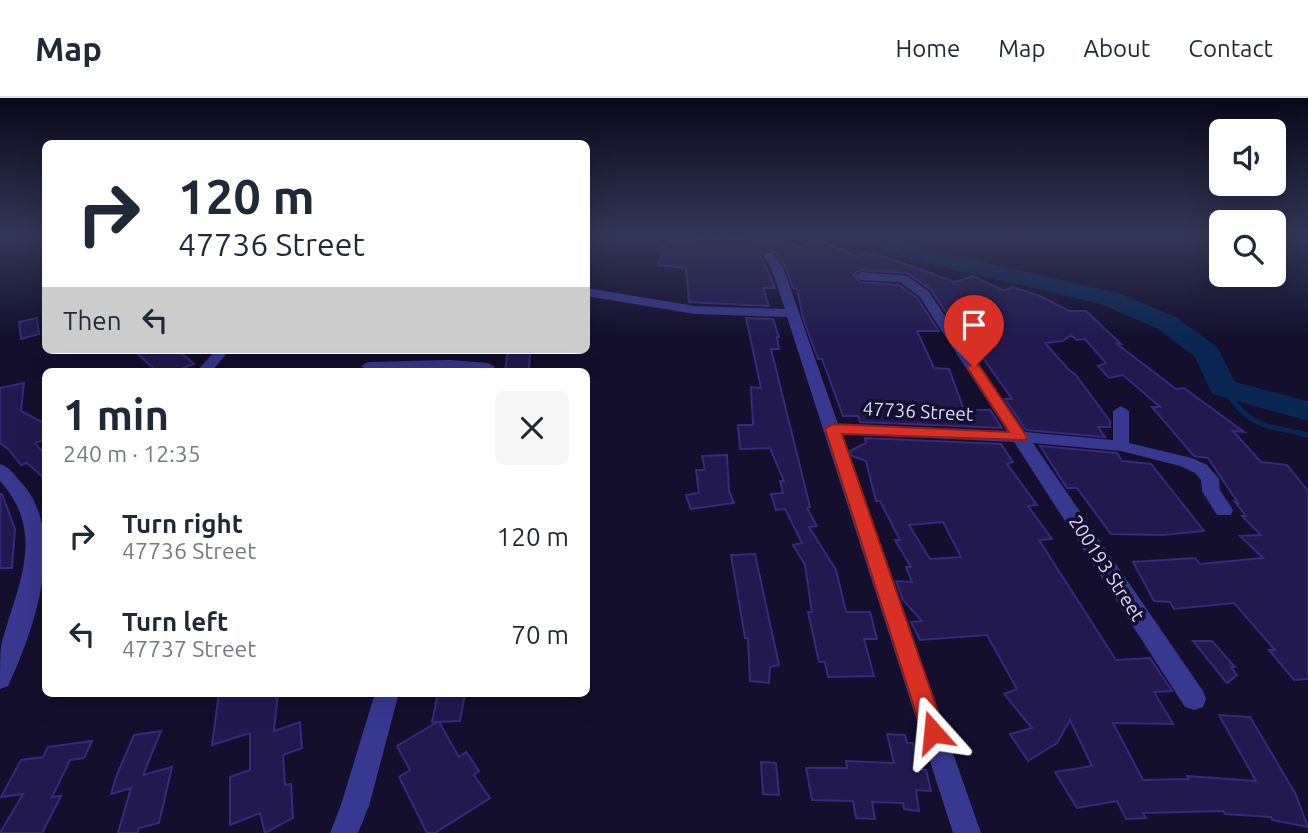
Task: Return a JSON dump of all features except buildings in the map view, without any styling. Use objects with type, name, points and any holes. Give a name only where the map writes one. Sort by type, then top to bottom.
[{"type":"street","points":[[778,270],[790,313],[833,429],[967,833]]},
{"type":"street","name":"200193 Street","points":[[861,276],[903,279],[918,287],[1194,699]]},
{"type":"street","points":[[590,293],[695,310],[790,313]]},
{"type":"street","points":[[207,368],[218,354]]},
{"type":"street","points":[[384,368],[450,364],[480,368]]},
{"type":"street","points":[[1121,411],[1121,446]]},
{"type":"street","name":"47736 Street","points":[[833,429],[1020,437],[1121,446],[1186,462],[1201,469],[1210,479],[1211,491],[1224,510]]},
{"type":"street","points":[[0,470],[40,517],[37,557],[24,609],[0,679]]},
{"type":"street","points":[[344,833],[355,806],[386,697]]},
{"type":"waterway","points":[[988,270],[1109,298],[1167,323],[1207,353],[1223,388],[1308,411]]},
{"type":"waterway","points":[[1223,388],[1243,412],[1260,423],[1308,435]]},
{"type":"route","points":[[933,732],[833,429],[1020,437],[974,367]]}]
